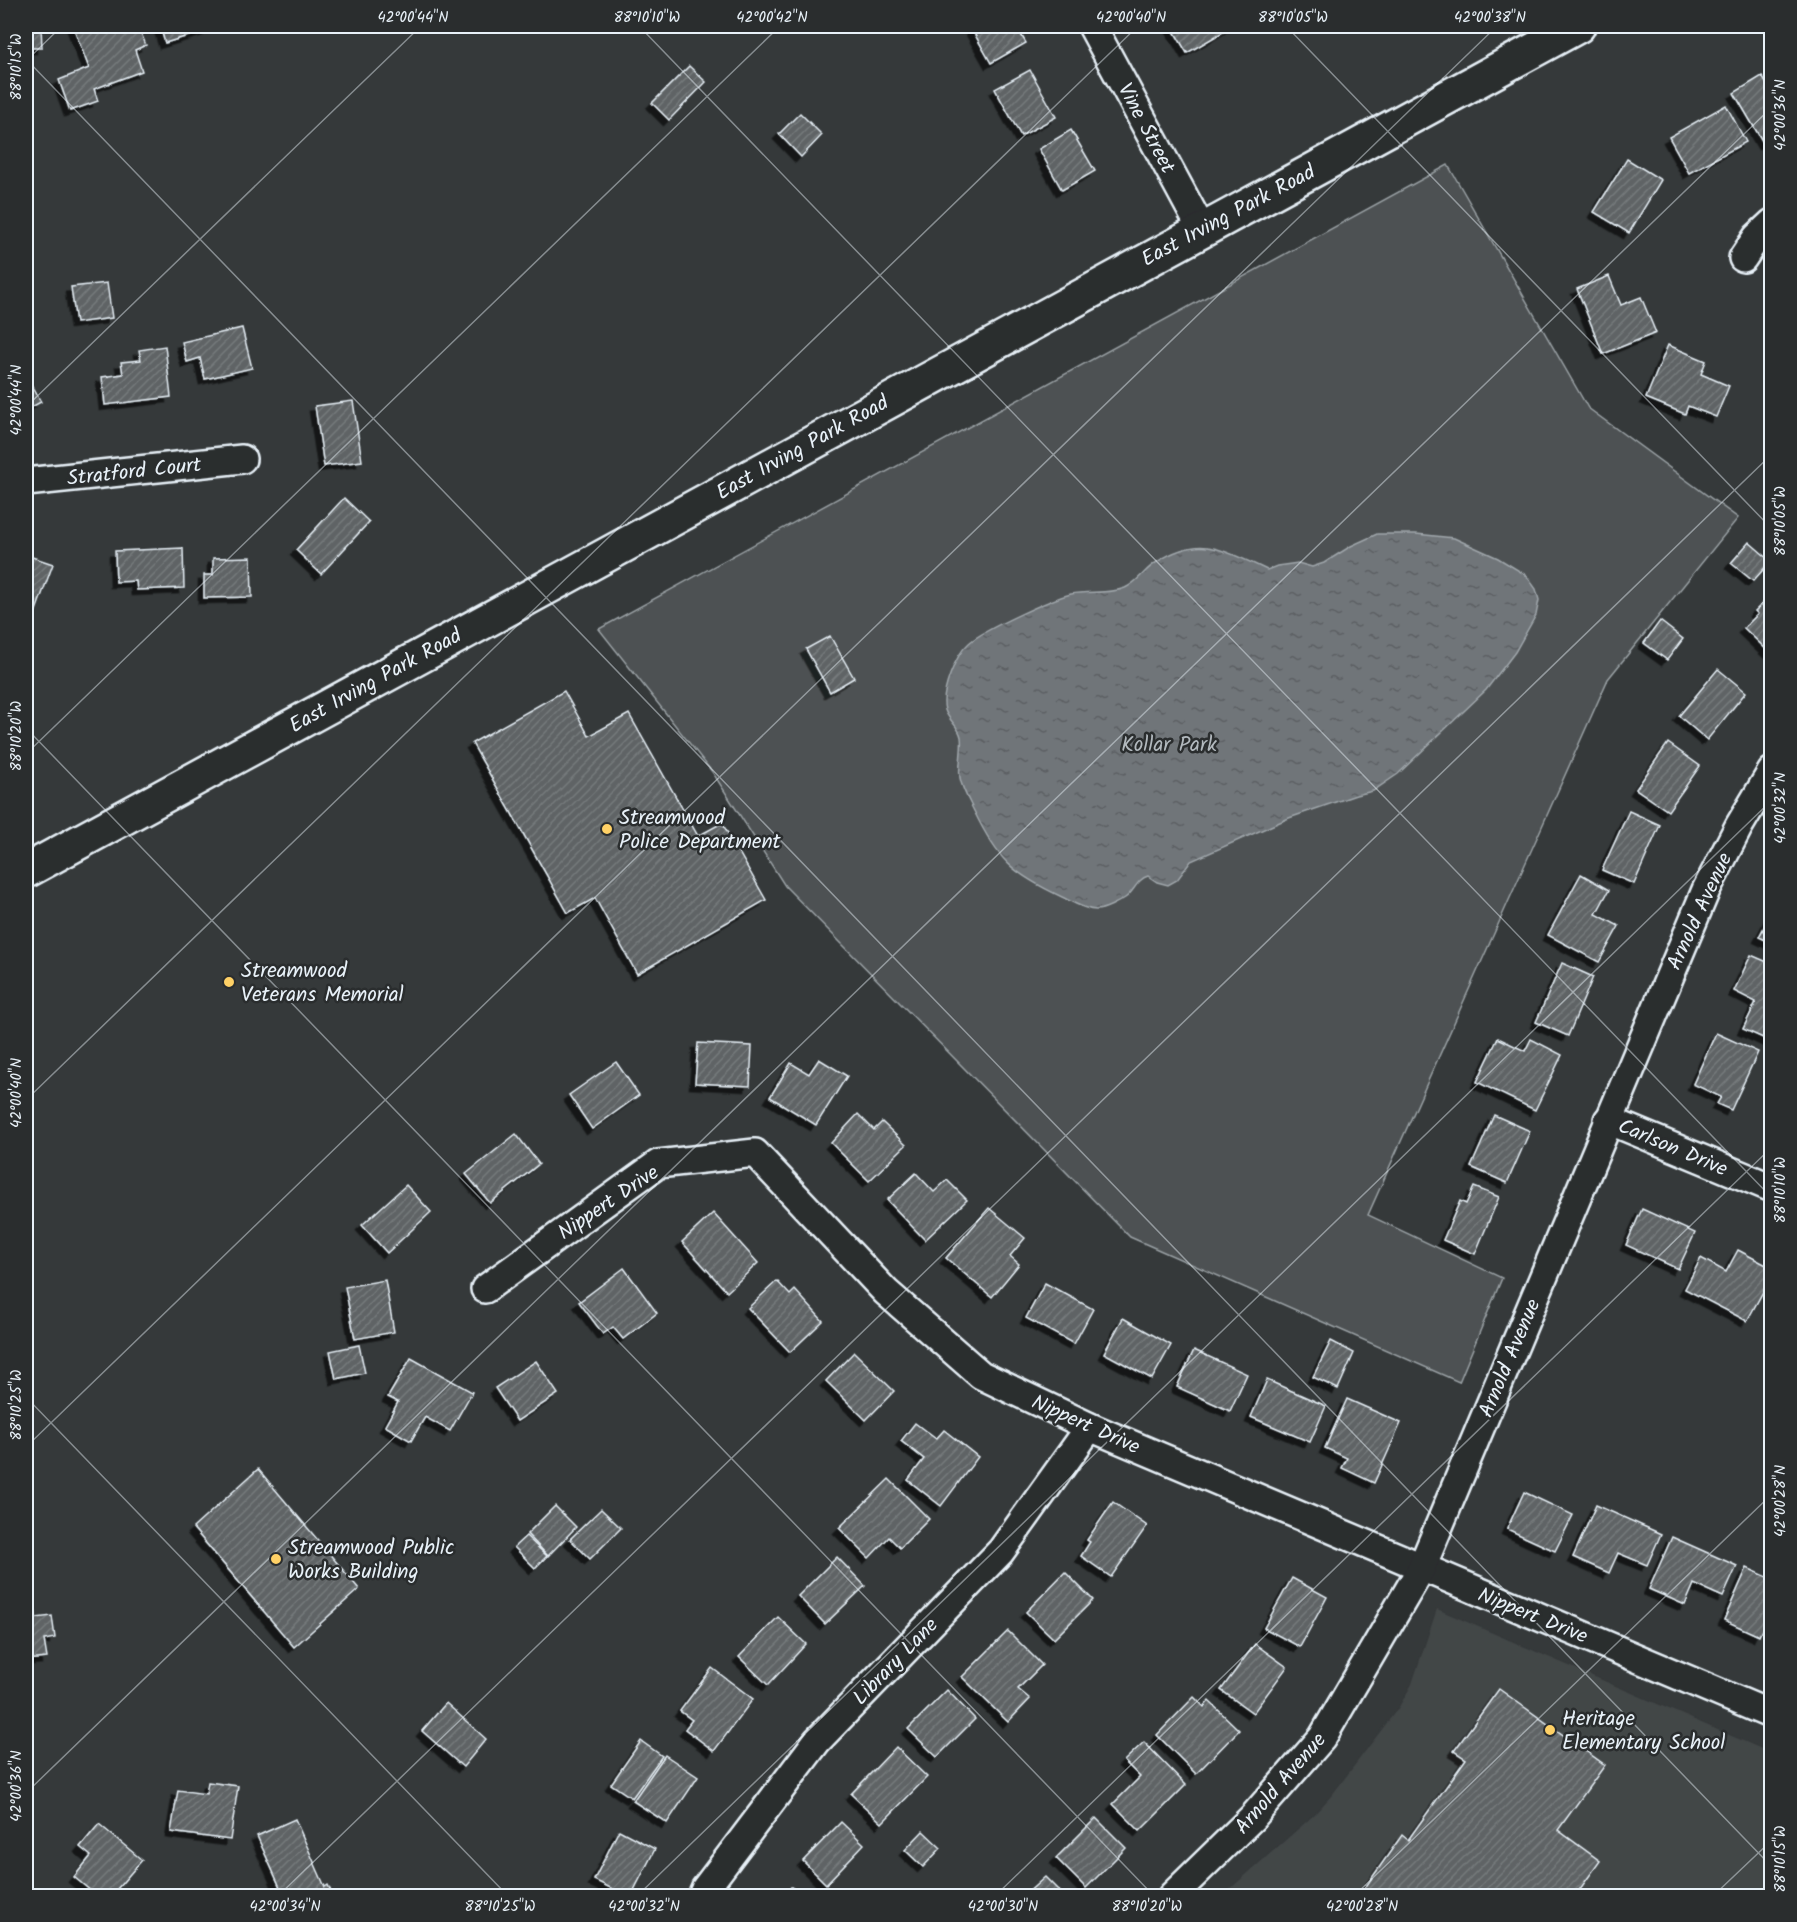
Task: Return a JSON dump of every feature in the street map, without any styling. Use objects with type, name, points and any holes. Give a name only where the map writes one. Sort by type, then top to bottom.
[{"type":"main road","name":"East Irving Park Road","points":[[26,871],[1578,26]]},
{"type":"street","name":"Vine Street","points":[[1092,26],[1202,230]]},
{"type":"street","points":[[1743,258],[1757,237],[1772,223]]},
{"type":"street","name":"Stratford Court","points":[[26,482],[242,459]]},
{"type":"street","name":"Arnold Avenue","points":[[1172,1896],[1252,1818],[1322,1738],[1421,1569],[1706,890],[1739,826],[1772,771]]},
{"type":"street","name":"Carlson Drive","points":[[1608,1120],[1772,1188]]},
{"type":"street","name":"Nippert Drive","points":[[485,1289],[658,1164],[755,1153],[886,1292],[981,1375],[1090,1427],[1421,1569],[1772,1715]]},
{"type":"street","name":"Library Lane","points":[[702,1896],[817,1741],[1001,1551],[1090,1427]]},
{"type":"shaded area","name":"Heritage Elementary School","points":[[1437,1609],[1771,1753],[1771,1896],[1222,1896],[1314,1815],[1399,1707],[1412,1684]]},
{"type":"green space","name":"Kollar Park","points":[[1448,165],[1588,408],[1738,518],[1608,679],[1368,1215],[1502,1278],[1459,1382],[1130,1237],[785,886],[713,773],[599,629]]},
{"type":"water","points":[[1377,534],[1416,534],[1454,538],[1498,558],[1526,575],[1536,589],[1539,600],[1536,615],[1515,652],[1486,690],[1398,774],[1373,791],[1289,818],[1191,861],[1177,880],[1168,885],[1148,876],[1138,883],[1125,898],[1099,910],[1079,905],[1045,889],[1019,873],[999,854],[962,786],[960,778],[961,737],[948,717],[944,703],[950,674],[969,643],[1003,623],[1062,597],[1125,588],[1162,559],[1188,548],[1201,546],[1215,548],[1267,570],[1298,563],[1312,567],[1324,563],[1351,546]]},
{"type":"building","points":[[26,26],[41,26],[42,48],[26,48]]},
{"type":"building","points":[[73,26],[138,26],[146,45],[135,50],[142,71],[94,89],[98,101],[70,111],[59,80],[89,68]]},
{"type":"building","points":[[160,26],[206,26],[208,30],[165,43]]},
{"type":"building","points":[[970,26],[1016,26],[1026,43],[991,63]]},
{"type":"building","points":[[1171,26],[1229,26],[1230,28],[1187,53]]},
{"type":"building","points":[[689,66],[706,82],[669,120],[652,103]]},
{"type":"building","points":[[1030,70],[1056,117],[1021,136],[995,89]]},
{"type":"building","points":[[1762,76],[1772,93],[1772,140],[1764,144],[1734,93]]},
{"type":"building","points":[[1726,105],[1746,142],[1689,173],[1669,137]]},
{"type":"building","points":[[800,113],[822,135],[801,157],[779,134]]},
{"type":"building","points":[[1071,130],[1095,171],[1062,190],[1039,149]]},
{"type":"building","points":[[1627,159],[1661,180],[1629,233],[1594,212]]},
{"type":"building","points":[[1609,276],[1621,305],[1641,297],[1656,333],[1603,354],[1577,289]]},
{"type":"building","points":[[107,283],[112,318],[76,323],[71,287]]},
{"type":"building","points":[[242,328],[252,368],[205,379],[200,358],[187,362],[182,342]]},
{"type":"building","points":[[1668,345],[1706,361],[1701,374],[1729,386],[1716,417],[1688,406],[1685,414],[1646,398]]},
{"type":"building","points":[[165,346],[171,397],[105,405],[102,377],[123,374],[121,362],[141,360],[139,350]]},
{"type":"building","points":[[26,375],[41,402],[26,410]]},
{"type":"building","points":[[353,401],[362,461],[324,466],[315,406]]},
{"type":"building","points":[[344,498],[369,522],[321,574],[296,550]]},
{"type":"building","points":[[1749,542],[1771,561],[1753,581],[1731,563]]},
{"type":"building","points":[[183,548],[184,588],[137,590],[136,581],[116,582],[115,551]]},
{"type":"building","points":[[26,555],[53,564],[26,638]]},
{"type":"building","points":[[251,557],[252,597],[204,598],[204,575],[213,575],[213,558]]},
{"type":"building","points":[[1772,594],[1772,651],[1770,653],[1744,628],[1758,614],[1755,611]]},
{"type":"building","points":[[1660,621],[1683,639],[1667,660],[1644,643]]},
{"type":"building","points":[[830,636],[854,678],[830,692],[806,649]]},
{"type":"building","points":[[1718,669],[1746,692],[1707,740],[1679,716]]},
{"type":"building","name":"Streamwood Police Department","points":[[564,691],[589,736],[629,714],[698,836],[722,823],[766,900],[637,974],[595,898],[568,913],[472,743]]},
{"type":"building","points":[[1668,743],[1700,766],[1668,811],[1636,789]]},
{"type":"building","points":[[1629,811],[1660,825],[1634,884],[1602,870]]},
{"type":"building","points":[[1581,874],[1609,890],[1596,914],[1619,926],[1599,962],[1548,935]]},
{"type":"building","points":[[1772,912],[1772,943],[1759,937]]},
{"type":"building","points":[[1751,955],[1772,964],[1772,1042],[1743,1029],[1756,1002],[1734,991]]},
{"type":"building","points":[[1562,963],[1593,977],[1568,1036],[1536,1022]]},
{"type":"building","points":[[1716,1033],[1758,1052],[1731,1110],[1717,1104],[1721,1097],[1693,1084]]},
{"type":"building","points":[[1498,1038],[1525,1051],[1531,1039],[1562,1055],[1535,1110],[1477,1082]]},
{"type":"building","points":[[698,1043],[752,1046],[750,1086],[695,1083]]},
{"type":"building","points":[[819,1059],[847,1076],[816,1125],[770,1097],[791,1063],[809,1074]]},
{"type":"building","points":[[616,1062],[639,1095],[592,1129],[569,1095]]},
{"type":"building","points":[[858,1114],[874,1130],[882,1122],[906,1145],[869,1181],[831,1143]]},
{"type":"building","points":[[1494,1115],[1530,1131],[1507,1183],[1471,1167]]},
{"type":"building","points":[[516,1134],[539,1164],[490,1203],[466,1174]]},
{"type":"building","points":[[916,1173],[934,1192],[947,1180],[967,1200],[925,1240],[887,1200]]},
{"type":"building","points":[[406,1185],[431,1212],[387,1253],[362,1225]]},
{"type":"building","points":[[1474,1187],[1499,1197],[1475,1254],[1443,1240],[1460,1201],[1466,1204]]},
{"type":"building","points":[[989,1208],[1025,1238],[1010,1256],[1019,1264],[992,1297],[946,1258]]},
{"type":"building","points":[[1642,1209],[1695,1233],[1678,1269],[1626,1245]]},
{"type":"building","points":[[713,1213],[758,1263],[727,1292],[682,1242]]},
{"type":"building","points":[[1738,1250],[1772,1268],[1772,1275],[1747,1321],[1685,1289],[1701,1258],[1726,1272]]},
{"type":"building","points":[[624,1268],[657,1313],[623,1339],[613,1327],[603,1334],[579,1302]]},
{"type":"building","points":[[385,1280],[394,1332],[355,1339],[345,1287]]},
{"type":"building","points":[[777,1281],[790,1295],[795,1290],[823,1321],[790,1352],[748,1308]]},
{"type":"building","points":[[1045,1283],[1093,1309],[1074,1344],[1026,1318]]},
{"type":"building","points":[[1123,1318],[1171,1345],[1152,1379],[1104,1353]]},
{"type":"building","points":[[1331,1341],[1354,1353],[1338,1389],[1313,1377]]},
{"type":"building","points":[[359,1345],[365,1373],[336,1379],[330,1351]]},
{"type":"building","points":[[1194,1350],[1247,1374],[1230,1411],[1177,1387]]},
{"type":"building","points":[[854,1352],[894,1391],[866,1420],[826,1381]]},
{"type":"building","points":[[411,1358],[472,1392],[450,1431],[425,1417],[411,1441],[385,1426],[398,1402],[388,1397]]},
{"type":"building","points":[[536,1361],[558,1394],[517,1421],[495,1388]]},
{"type":"building","points":[[1267,1380],[1326,1406],[1310,1442],[1251,1417]]},
{"type":"building","points":[[1347,1399],[1401,1423],[1374,1483],[1342,1468],[1347,1458],[1325,1448]]},
{"type":"building","points":[[915,1423],[936,1439],[944,1430],[978,1457],[941,1506],[908,1480],[924,1459],[901,1441]]},
{"type":"building","name":"Streamwood Public Works Building","points":[[258,1469],[359,1589],[294,1647],[193,1528]]},
{"type":"building","points":[[889,1479],[929,1519],[900,1548],[889,1537],[869,1558],[839,1528]]},
{"type":"building","points":[[1524,1492],[1573,1515],[1555,1551],[1507,1529]]},
{"type":"building","points":[[1113,1502],[1147,1526],[1111,1577],[1081,1556],[1090,1542],[1087,1540]]},
{"type":"building","points":[[1596,1505],[1661,1534],[1647,1565],[1618,1553],[1609,1573],[1573,1557]]},
{"type":"building","points":[[555,1506],[576,1527],[548,1556],[527,1534]]},
{"type":"building","points":[[601,1509],[621,1528],[590,1559],[570,1539]]},
{"type":"building","points":[[526,1536],[547,1556],[535,1568],[514,1547]]},
{"type":"building","points":[[1672,1537],[1737,1566],[1723,1597],[1694,1584],[1685,1605],[1649,1589]]},
{"type":"building","points":[[837,1557],[865,1586],[825,1624],[798,1596]]},
{"type":"building","points":[[1747,1568],[1772,1579],[1772,1616],[1769,1615],[1759,1636],[1724,1620]]},
{"type":"building","points":[[1065,1572],[1093,1600],[1054,1639],[1026,1612]]},
{"type":"building","points":[[1292,1578],[1327,1597],[1300,1647],[1264,1628]]},
{"type":"building","points":[[34,1596],[36,1618],[52,1616],[55,1638],[44,1640],[47,1658],[26,1660],[26,1597]]},
{"type":"building","points":[[778,1617],[806,1644],[768,1685],[739,1657]]},
{"type":"building","points":[[1008,1631],[1042,1665],[1018,1689],[1030,1699],[1008,1722],[962,1677]]},
{"type":"building","points":[[1255,1644],[1287,1667],[1253,1713],[1221,1690]]},
{"type":"building","points":[[712,1668],[753,1699],[714,1751],[685,1729],[692,1720],[680,1711]]},
{"type":"building","points":[[1499,1689],[1605,1765],[1558,1830],[1600,1861],[1575,1896],[1368,1896],[1362,1892],[1402,1835],[1408,1840],[1466,1759],[1454,1751]]},
{"type":"building","points":[[947,1690],[975,1719],[937,1757],[908,1729]]},
{"type":"building","points":[[1194,1697],[1204,1707],[1209,1701],[1239,1730],[1196,1774],[1157,1735]]},
{"type":"building","points":[[446,1703],[486,1739],[463,1767],[422,1731]]},
{"type":"building","points":[[641,1741],[662,1756],[632,1798],[611,1784]]},
{"type":"building","points":[[1144,1742],[1186,1785],[1140,1831],[1113,1804],[1140,1777],[1124,1761]]},
{"type":"building","points":[[896,1747],[927,1777],[882,1823],[851,1794]]},
{"type":"building","points":[[665,1755],[698,1777],[667,1823],[633,1801]]},
{"type":"building","points":[[208,1782],[238,1786],[230,1840],[171,1832],[178,1790],[206,1794]]},
{"type":"building","points":[[1096,1818],[1126,1848],[1086,1888],[1056,1858]]},
{"type":"building","points":[[295,1819],[325,1887],[328,1885],[333,1896],[284,1896],[257,1836]]},
{"type":"building","points":[[841,1822],[864,1844],[826,1884],[803,1861]]},
{"type":"building","points":[[99,1824],[142,1860],[111,1896],[97,1896],[74,1877],[91,1856],[80,1847]]},
{"type":"building","points":[[619,1830],[655,1849],[631,1896],[594,1880]]},
{"type":"building","points":[[923,1831],[941,1848],[923,1867],[905,1850]]},
{"type":"building","points":[[1045,1877],[1064,1896],[1024,1896]]},
{"type":"building","points":[[791,1887],[805,1896],[784,1896]]},
{"type":"place","name":"Streamwood Police Department","points":[[607,829]]},
{"type":"place","name":"Streamwood Veterans Memorial","points":[[229,982]]},
{"type":"place","name":"Streamwood Public Works Building","points":[[276,1559]]},
{"type":"place","name":"Heritage Elementary School","points":[[1550,1730]]}]
